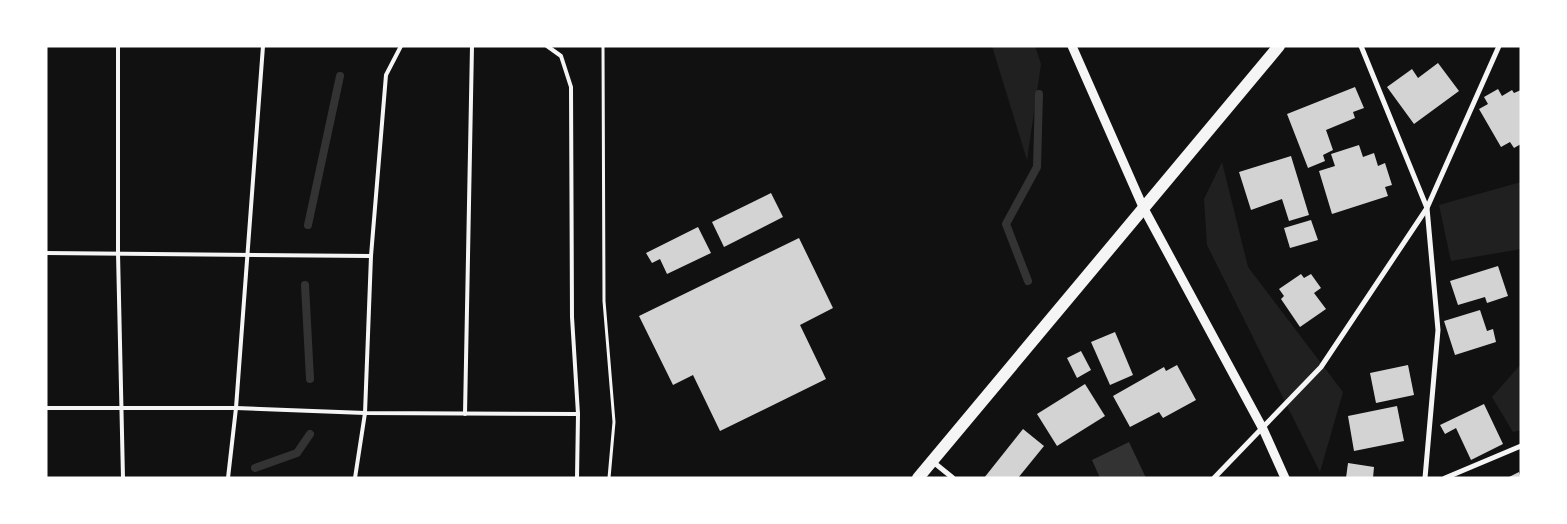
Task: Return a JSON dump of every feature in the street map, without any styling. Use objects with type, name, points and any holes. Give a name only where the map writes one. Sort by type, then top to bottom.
[{"type":"main road","points":[[918,478],[1279,46]]},
{"type":"street","points":[[1072,46],[1143,207],[1263,429],[1284,478]]},
{"type":"street","points":[[1361,46],[1427,208],[1438,330],[1425,478]]},
{"type":"street","points":[[1214,478],[1321,367],[1427,208],[1499,46]]},
{"type":"street","points":[[1445,478],[1521,446]]},
{"type":"street","points":[[932,461],[953,478]]},
{"type":"lane","points":[[118,46],[118,253],[123,478]]},
{"type":"lane","points":[[228,478],[236,408],[263,46]]},
{"type":"lane","points":[[355,478],[365,413],[371,256],[386,75],[401,46]]},
{"type":"lane","points":[[465,414],[472,46]]},
{"type":"lane","points":[[547,46],[561,56],[571,88],[572,317],[578,414],[577,478]]},
{"type":"lane","points":[[46,253],[371,256]]},
{"type":"lane","points":[[46,408],[236,408],[365,413],[578,414]]},
{"type":"path","points":[[603,46],[604,301],[614,422],[609,478]]},
{"type":"shaded area","points":[[992,46],[1035,46],[1041,64],[1027,160]]},
{"type":"shaded area","points":[[1222,162],[1248,267],[1343,392],[1320,472],[1207,245],[1204,199]]},
{"type":"shaded area","points":[[1521,182],[1521,249],[1451,261],[1439,205]]},
{"type":"shaded area","points":[[1521,364],[1521,430],[1513,432],[1492,397]]},
{"type":"shaded area","points":[[1129,442],[1146,478],[1100,478],[1092,460]]},
{"type":"building","points":[[1438,63],[1459,91],[1414,124],[1387,87],[1412,69],[1418,78]]},
{"type":"building","points":[[1355,87],[1364,108],[1353,112],[1355,118],[1326,130],[1333,150],[1323,155],[1325,161],[1308,168],[1287,114]]},
{"type":"building","points":[[1498,89],[1502,96],[1512,90],[1514,93],[1521,90],[1521,144],[1514,148],[1510,142],[1501,147],[1479,109],[1488,104],[1484,97]]},
{"type":"building","points":[[1359,145],[1363,157],[1374,153],[1378,166],[1385,163],[1392,185],[1385,187],[1388,196],[1332,214],[1319,171],[1335,166],[1331,154]]},
{"type":"building","points":[[1291,156],[1309,215],[1289,221],[1282,199],[1251,210],[1239,172]]},
{"type":"building","points":[[771,193],[783,217],[724,247],[712,222]]},
{"type":"building","points":[[1311,220],[1318,240],[1290,248],[1284,228]]},
{"type":"building","points":[[698,227],[711,253],[667,274],[660,259],[652,263],[646,253]]},
{"type":"building","points":[[799,238],[833,308],[800,325],[826,379],[720,431],[693,375],[673,385],[639,316]]},
{"type":"building","points":[[1498,266],[1508,296],[1487,303],[1485,297],[1458,305],[1450,281]]},
{"type":"building","points":[[1301,274],[1304,278],[1311,274],[1321,288],[1314,293],[1326,309],[1300,327],[1281,299],[1284,296],[1279,289]]},
{"type":"building","points":[[1480,310],[1487,331],[1493,329],[1496,342],[1455,355],[1444,321]]},
{"type":"building","points":[[1115,332],[1133,375],[1110,385],[1091,342]]},
{"type":"building","points":[[1081,351],[1091,370],[1077,378],[1067,358]]},
{"type":"building","points":[[1177,365],[1196,400],[1163,418],[1159,412],[1130,427],[1113,396],[1164,367],[1166,371]]},
{"type":"building","points":[[1408,365],[1414,395],[1376,403],[1370,373]]},
{"type":"building","points":[[1085,384],[1105,416],[1057,446],[1037,414]]},
{"type":"building","points":[[1484,404],[1503,444],[1471,460],[1456,428],[1445,434],[1440,425]]},
{"type":"building","points":[[1397,406],[1404,441],[1354,451],[1348,416]]},
{"type":"building","points":[[1023,429],[1044,446],[1018,478],[984,478]]},
{"type":"building","points":[[1348,463],[1374,467],[1373,478],[1346,478]]},
{"type":"building","points":[[1519,472],[1521,478],[1507,478]]},
{"type":"waterway","points":[[308,225],[340,76]]},
{"type":"waterway","points":[[1028,281],[1006,224],[1037,167],[1039,94]]},
{"type":"waterway","points":[[305,285],[310,379]]},
{"type":"waterway","points":[[255,468],[297,453],[310,434]]}]
